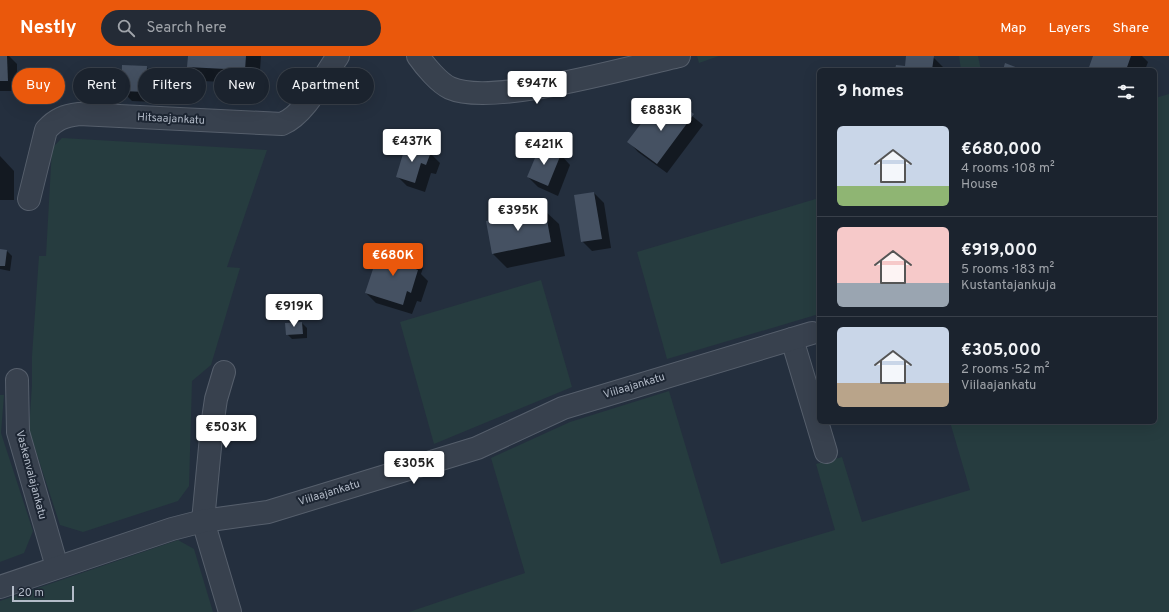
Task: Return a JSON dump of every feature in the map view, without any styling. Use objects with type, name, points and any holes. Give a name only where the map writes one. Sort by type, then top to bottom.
[{"type":"street","name":"Hitsaajankatu","points":[[29,199],[46,130],[53,122],[65,116],[79,114],[282,124],[291,120],[300,112],[338,56]]},
{"type":"street","points":[[418,56],[429,70],[450,88],[482,94],[542,86],[679,56]]},
{"type":"street","name":"Viilaajankatu","points":[[0,586],[172,529],[203,521],[268,512],[477,448],[563,408],[802,336],[817,408]]},
{"type":"street","points":[[224,372],[216,399],[212,426],[203,521],[230,612]]},
{"type":"street","name":"Vaskenvalajankatu","points":[[17,380],[18,432],[57,567]]},
{"type":"street","name":"Viilaajankatu","points":[[820,424],[826,452]]},
{"type":"green space","points":[[697,56],[719,56],[699,63]]},
{"type":"green space","points":[[959,56],[978,56],[981,68],[961,68]]},
{"type":"green space","points":[[1169,94],[1169,612],[409,612],[525,573],[491,458],[570,422],[669,391],[721,564],[835,530],[816,464],[842,457],[862,522],[970,490],[951,424],[1157,424],[1157,97]]},
{"type":"green space","points":[[62,138],[267,150],[227,267],[240,268],[211,365],[192,381],[189,486],[178,501],[83,532],[60,525],[29,430],[32,356],[39,256],[46,256],[52,148]]},
{"type":"green space","points":[[817,199],[817,315],[667,359],[637,252]]},
{"type":"green space","points":[[541,280],[572,387],[434,444],[400,322]]},
{"type":"green space","points":[[0,395],[4,395],[1,433],[33,531],[24,553],[0,562]]},
{"type":"green space","points":[[178,540],[194,549],[213,612],[0,612],[0,601]]},
{"type":"building","points":[[0,56],[7,56],[8,81],[0,81]]},
{"type":"building","points":[[188,56],[246,56],[245,68],[187,67]]},
{"type":"building","points":[[906,56],[934,56],[932,68],[895,68],[896,65],[905,66]]},
{"type":"building","points":[[1093,56],[1131,56],[1127,68],[1089,68]]},
{"type":"building","points":[[1005,63],[1018,68],[1004,68]]},
{"type":"building","points":[[122,65],[147,66],[147,68],[138,68],[138,92],[130,91],[130,68],[122,68]]},
{"type":"building","points":[[675,100],[694,114],[657,164],[627,142],[646,117],[657,125]]},
{"type":"building","points":[[406,144],[431,152],[426,165],[421,163],[415,183],[396,177]]},
{"type":"building","points":[[540,146],[561,154],[548,186],[527,177]]},
{"type":"building","points":[[594,192],[602,239],[581,242],[574,195]]},
{"type":"building","points":[[545,209],[551,242],[492,254],[486,221]]},
{"type":"building","points":[[384,248],[414,257],[411,267],[418,270],[411,293],[407,291],[403,305],[365,293],[374,266],[378,267]]},
{"type":"building","points":[[0,249],[7,250],[5,266],[0,266]]},
{"type":"building","points":[[302,322],[303,334],[286,335],[285,323]]}]
